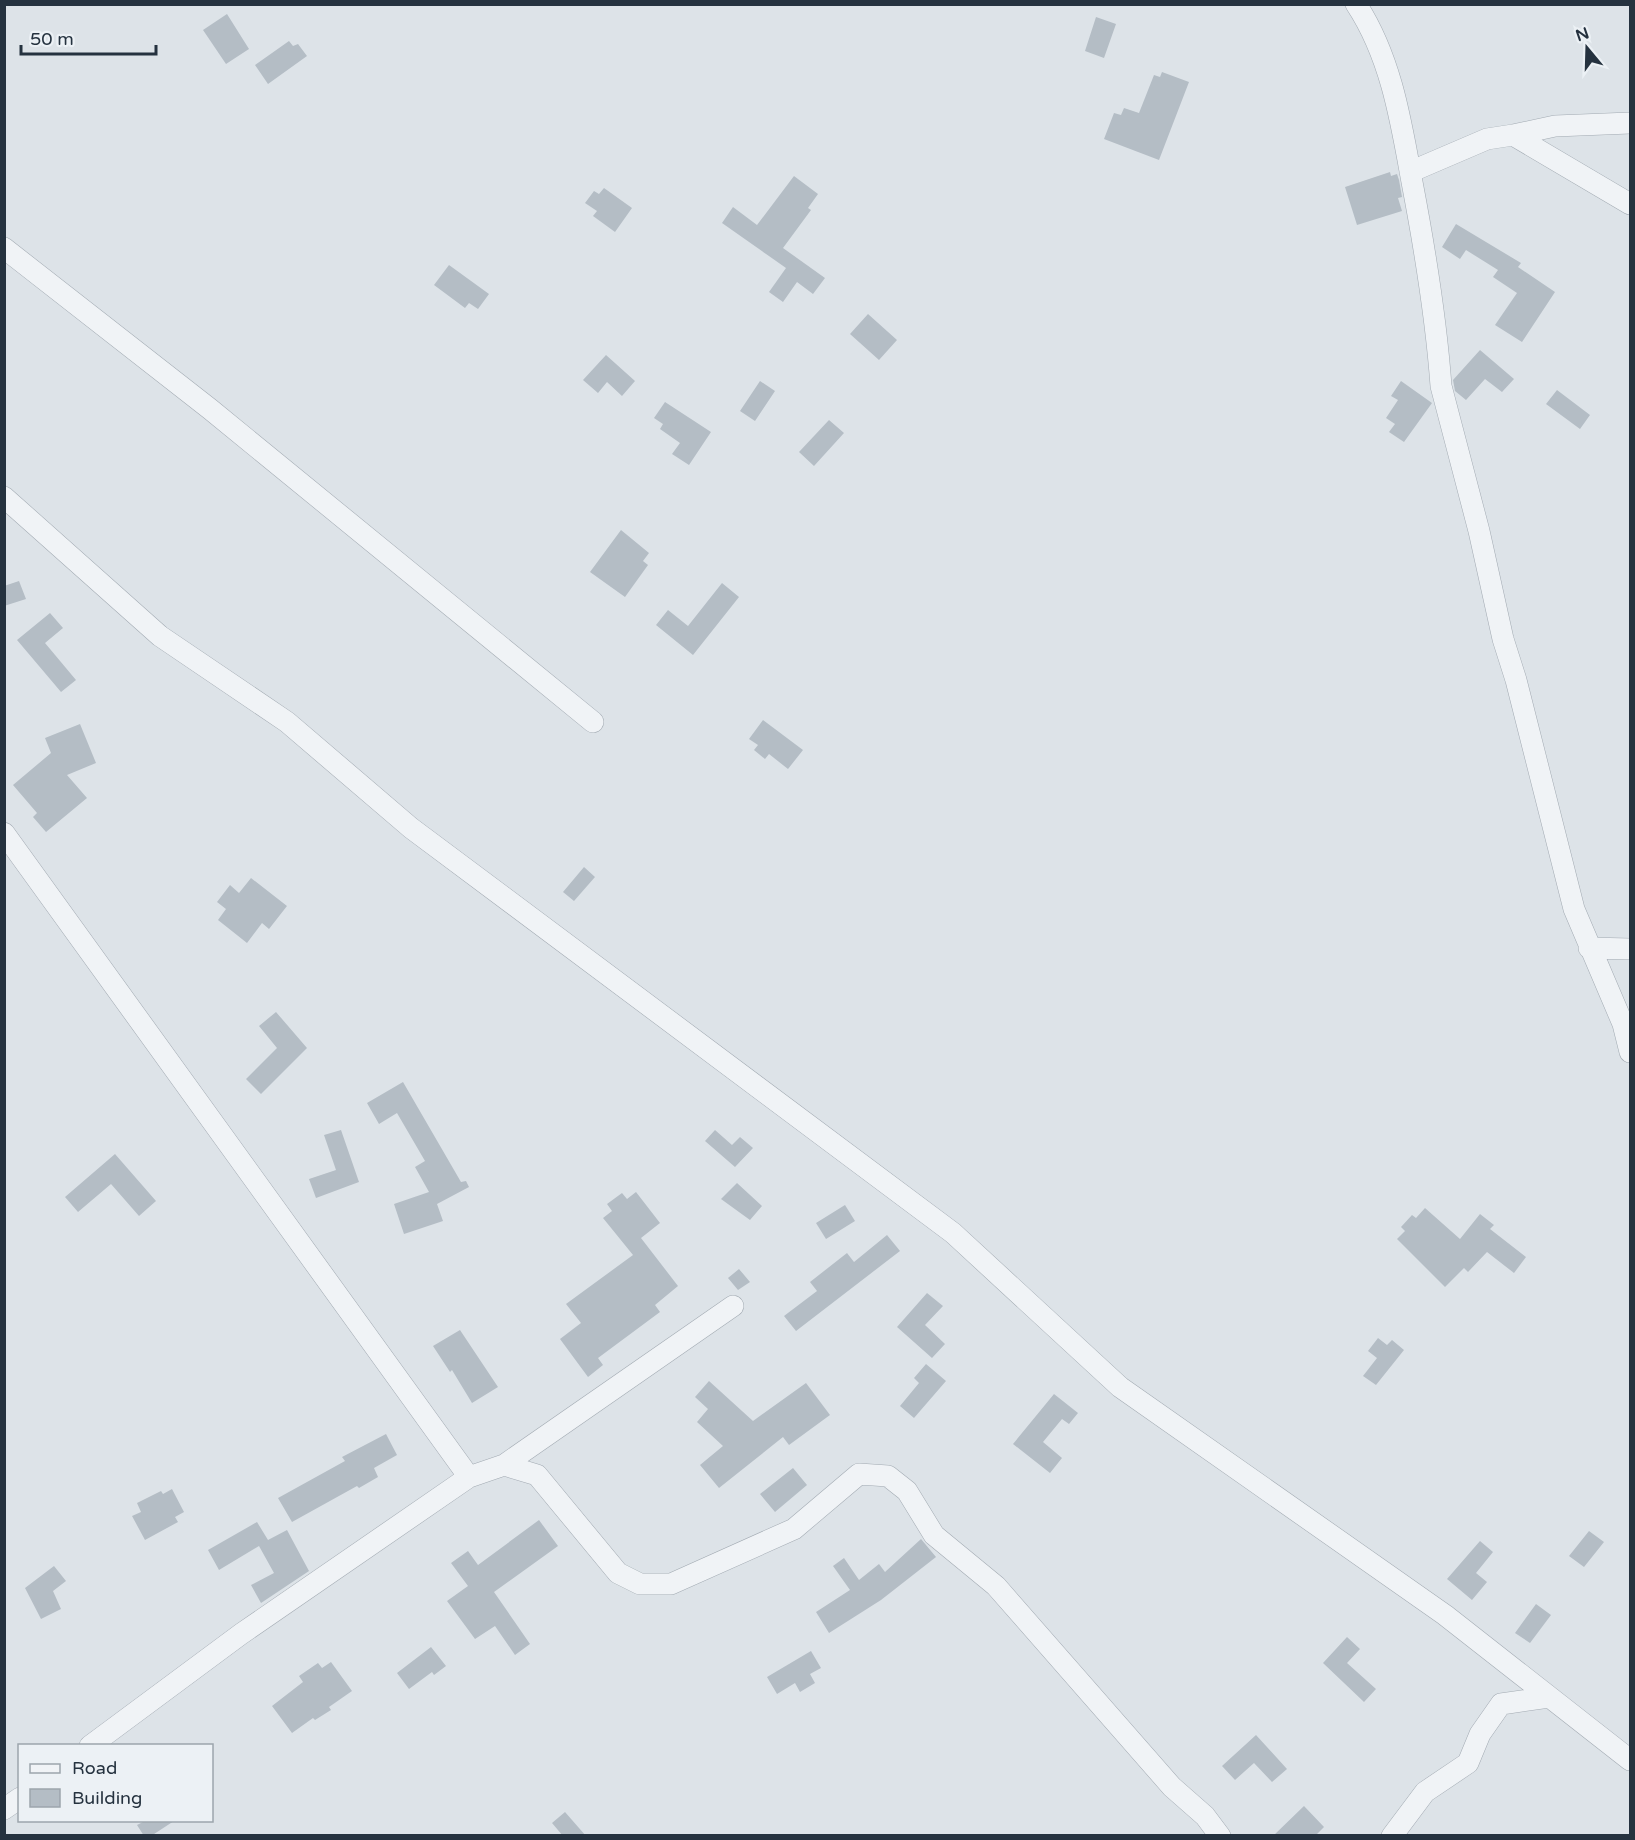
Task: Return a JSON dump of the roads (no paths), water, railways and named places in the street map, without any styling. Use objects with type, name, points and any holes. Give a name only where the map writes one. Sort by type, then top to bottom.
[{"type":"street","points":[[1356,4],[1369,24],[1390,76],[1410,172],[1437,333],[1441,386],[1550,820],[1574,909],[1588,948],[1623,1024],[1630,1052]]},
{"type":"street","points":[[1410,172],[1487,139],[1555,126],[1630,123]]},
{"type":"street","points":[[1513,135],[1630,204]]},
{"type":"street","points":[[4,248],[210,409],[593,722]]},
{"type":"street","points":[[4,496],[160,636],[287,722],[411,828],[953,1233],[1120,1387],[1445,1615],[1630,1760]]},
{"type":"street","points":[[4,833],[469,1477]]},
{"type":"street","points":[[1588,948],[1630,949]]},
{"type":"street","points":[[93,1744],[241,1634],[469,1477],[504,1465],[733,1306]]},
{"type":"street","points":[[504,1465],[537,1475],[618,1574],[640,1584],[671,1584],[794,1529],[859,1474],[888,1476],[907,1491],[934,1535],[996,1586],[1172,1787],[1205,1816],[1220,1836]]},
{"type":"street","points":[[1392,1836],[1425,1792],[1468,1763],[1480,1734],[1501,1704],[1549,1696]]},
{"type":"street","points":[[4,1809],[18,1799]]}]
